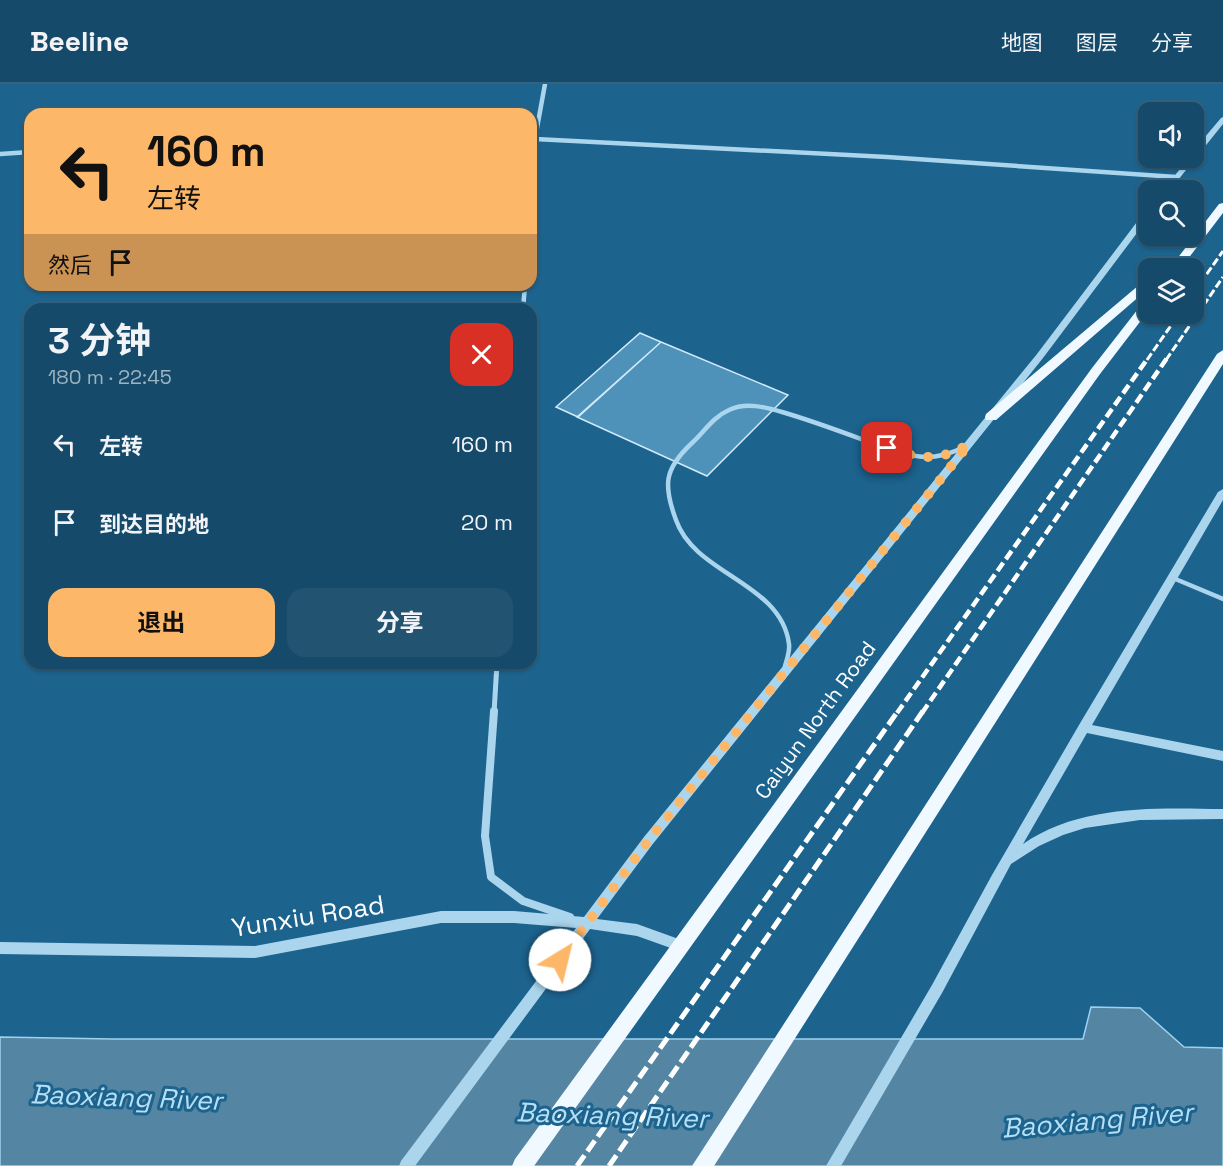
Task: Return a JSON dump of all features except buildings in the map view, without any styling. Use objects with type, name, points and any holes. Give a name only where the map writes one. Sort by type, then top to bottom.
[{"type":"main road","points":[[1204,231],[1223,206]]},
{"type":"main road","points":[[1178,258],[1192,246]]},
{"type":"main road","points":[[1183,258],[1192,246]]},
{"type":"main road","points":[[991,417],[1138,291]]},
{"type":"main road","name":"Caiyun North Road","points":[[522,1166],[1096,371],[1138,316]]},
{"type":"main road","points":[[702,1166],[1223,354]]},
{"type":"street","points":[[537,121],[545,84]]},
{"type":"street","points":[[1204,142],[1223,119]]},
{"type":"street","points":[[537,139],[887,157],[1176,177]]},
{"type":"street","points":[[0,154],[24,152]]},
{"type":"street","points":[[1174,180],[1183,168]]},
{"type":"street","points":[[406,1166],[655,832],[991,417],[1138,226]]},
{"type":"street","points":[[834,1166],[937,989],[1004,865],[1083,728],[1223,492]]},
{"type":"street","points":[[497,669],[485,836],[490,877],[523,901],[586,923]]},
{"type":"street","points":[[1083,728],[1223,756]]},
{"type":"street","points":[[1004,865],[1023,849],[1060,830],[1102,817],[1149,813],[1223,814]]},
{"type":"street","name":"Yunxiu Road","points":[[0,948],[255,952],[441,917],[514,917],[586,923],[637,930],[681,946]]},
{"type":"lane","points":[[779,678],[791,652],[788,635],[780,617],[747,587],[688,544],[678,530],[667,479],[672,465],[681,452],[728,410],[745,406],[787,413],[907,455],[929,458],[950,455],[969,444]]},
{"type":"lane","points":[[1172,578],[1223,599]]},
{"type":"water","name":"Baoxiang River","points":[[1091,1007],[1140,1008],[1184,1047],[1223,1048],[1223,1166],[0,1166],[0,1037],[1083,1039]]},
{"type":"railway","points":[[1204,278],[1223,251]]},
{"type":"railway","points":[[1166,360],[1223,277]]},
{"type":"railway","points":[[1147,360],[1172,324]]},
{"type":"railway","points":[[897,713],[1148,358]]},
{"type":"railway","points":[[922,713],[1167,358]]},
{"type":"railway","points":[[577,1166],[898,711]]},
{"type":"railway","points":[[609,1166],[923,711]]},
{"type":"route","points":[[560,960],[648,841],[969,444],[950,455],[929,458],[907,455],[887,448]]}]
